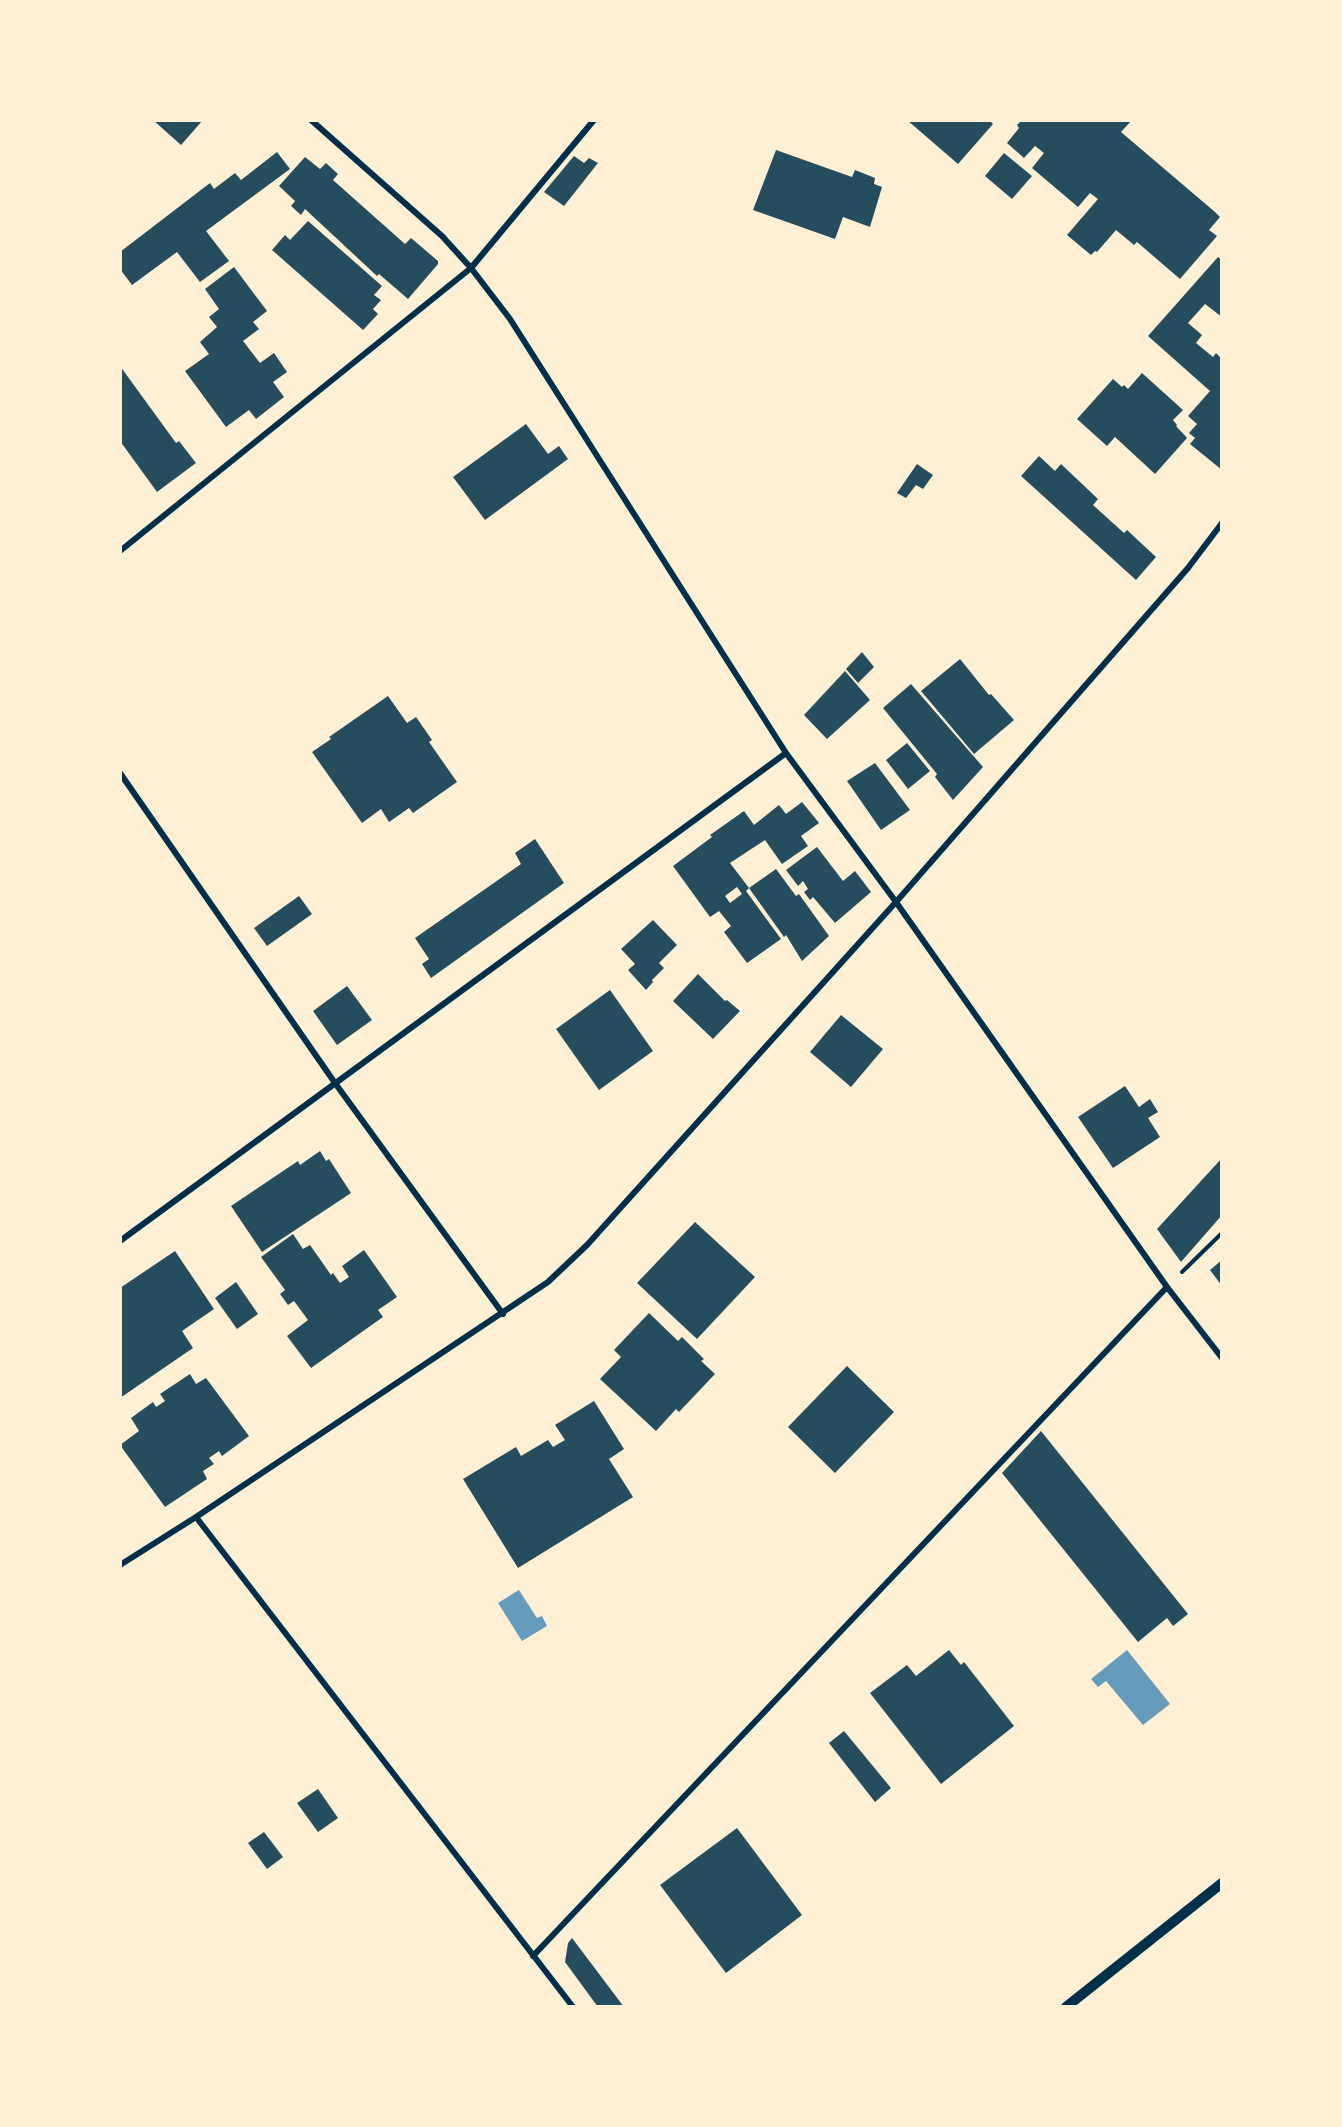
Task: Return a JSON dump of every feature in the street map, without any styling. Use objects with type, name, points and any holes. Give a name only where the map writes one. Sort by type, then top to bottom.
[{"type":"street","points":[[311,120],[442,236],[471,268],[510,319],[786,753],[896,902],[1167,1287],[1222,1358]]},
{"type":"street","points":[[120,551],[471,268],[594,120]]},
{"type":"street","points":[[120,1565],[196,1517],[548,1282],[587,1245],[896,902],[1188,568],[1222,523]]},
{"type":"street","points":[[120,1241],[786,753]]},
{"type":"street","points":[[120,773],[335,1083],[503,1314]]},
{"type":"street","points":[[533,1956],[1167,1287]]},
{"type":"street","points":[[196,1517],[573,2007]]},
{"type":"street","points":[[1066,2007],[1222,1883]]},
{"type":"path","points":[[1167,1287],[1222,1233]]},
{"type":"water","points":[[519,1590],[537,1618],[542,1616],[547,1626],[522,1641],[498,1603]]},
{"type":"water","points":[[1127,1650],[1170,1704],[1143,1725],[1106,1681],[1098,1687],[1091,1679]]},
{"type":"building","points":[[153,120],[203,120],[181,145]]},
{"type":"building","points":[[907,120],[989,120],[993,124],[958,164]]},
{"type":"building","points":[[1022,120],[1132,120],[1121,132],[1220,217],[1209,230],[1217,236],[1180,279],[1137,242],[1134,245],[1116,230],[1097,252],[1091,255],[1067,235],[1098,199],[1090,193],[1078,207],[1032,168],[1044,153],[1035,146],[1024,158],[1007,143],[1019,128],[1017,125]]},
{"type":"building","points":[[776,150],[852,177],[855,170],[875,178],[874,184],[882,187],[870,227],[843,217],[835,239],[753,210]]},
{"type":"building","points":[[277,152],[290,169],[206,231],[229,261],[200,282],[177,252],[132,285],[120,269],[120,252],[210,183],[214,189],[235,173],[241,180]]},
{"type":"building","points":[[1004,153],[1032,176],[1012,199],[985,176]]},
{"type":"building","points":[[574,156],[584,163],[589,158],[598,163],[564,206],[544,192]]},
{"type":"building","points":[[305,157],[320,169],[326,163],[338,174],[333,180],[405,244],[411,238],[438,261],[438,264],[408,299],[379,274],[377,276],[305,209],[301,215],[291,206],[295,201],[279,186]]},
{"type":"building","points":[[308,221],[382,286],[374,295],[381,300],[373,309],[378,314],[363,330],[272,250],[285,235],[290,240]]},
{"type":"building","points":[[1218,257],[1222,260],[1222,317],[1205,304],[1188,323],[1202,335],[1196,343],[1213,357],[1216,353],[1222,359],[1222,470],[1190,444],[1195,438],[1189,433],[1197,424],[1188,416],[1210,391],[1148,336]]},
{"type":"building","points":[[234,267],[267,311],[253,322],[259,329],[243,341],[260,363],[274,353],[287,372],[273,382],[284,397],[256,419],[249,410],[226,427],[185,371],[209,354],[200,342],[217,327],[209,317],[219,309],[205,289]]},
{"type":"building","points":[[120,366],[176,443],[179,441],[196,463],[157,492],[120,441]]},
{"type":"building","points":[[1142,373],[1183,410],[1173,420],[1187,438],[1155,474],[1115,437],[1107,446],[1077,419],[1113,379],[1128,389]]},
{"type":"building","points":[[526,424],[548,454],[559,446],[568,459],[485,520],[453,477]]},
{"type":"building","points":[[1039,456],[1055,471],[1061,464],[1098,499],[1093,505],[1124,533],[1127,530],[1156,557],[1136,580],[1021,476]]},
{"type":"building","points":[[917,464],[933,475],[923,489],[916,485],[906,498],[897,493]]},
{"type":"building","points":[[862,652],[874,667],[858,683],[846,669]]},
{"type":"building","points":[[960,659],[989,695],[991,694],[1014,720],[974,754],[921,691]]},
{"type":"building","points":[[845,671],[870,700],[827,739],[804,715]]},
{"type":"building","points":[[911,684],[983,767],[953,800],[935,777],[937,774],[883,708]]},
{"type":"building","points":[[388,696],[407,723],[416,717],[432,740],[429,742],[457,782],[413,813],[409,808],[389,822],[381,809],[362,823],[312,752],[331,739],[329,737]]},
{"type":"building","points":[[907,743],[930,771],[908,789],[886,760]]},
{"type":"building","points":[[875,763],[910,810],[881,830],[847,781]]},
{"type":"building","points":[[802,802],[819,823],[801,836],[808,846],[782,864],[765,840],[730,863],[749,888],[746,891],[781,939],[747,963],[724,932],[731,926],[719,911],[710,917],[673,866],[712,837],[710,835],[744,811],[754,825],[779,805],[786,814]],"holes":[[[737,887],[742,894],[730,903],[725,896]]]},
{"type":"building","points":[[535,839],[564,883],[431,978],[422,964],[429,959],[415,938],[521,864],[515,853]]},
{"type":"building","points":[[817,847],[843,881],[855,871],[871,892],[835,923],[813,897],[810,900],[804,892],[808,889],[803,881],[798,886],[786,870]]},
{"type":"building","points":[[776,869],[796,896],[799,894],[829,936],[802,961],[786,935],[784,937],[749,888]]},
{"type":"building","points":[[299,896],[312,914],[267,946],[254,928]]},
{"type":"building","points":[[653,920],[677,945],[659,963],[664,968],[646,990],[628,970],[635,964],[621,949]]},
{"type":"building","points":[[698,974],[725,1001],[727,1000],[740,1011],[713,1039],[673,1001]]},
{"type":"building","points":[[347,986],[372,1020],[337,1045],[313,1011]]},
{"type":"building","points":[[610,990],[653,1051],[599,1090],[556,1029]]},
{"type":"building","points":[[841,1015],[883,1049],[851,1087],[810,1052]]},
{"type":"building","points":[[1125,1086],[1139,1107],[1150,1099],[1158,1112],[1148,1118],[1160,1137],[1113,1168],[1078,1117]]},
{"type":"building","points":[[320,1151],[326,1161],[329,1159],[351,1193],[262,1252],[231,1206],[298,1161],[300,1165]]},
{"type":"building","points":[[1222,1158],[1222,1215],[1181,1262],[1157,1229]]},
{"type":"building","points":[[695,1222],[755,1277],[697,1339],[637,1283]]},
{"type":"building","points":[[293,1234],[303,1249],[310,1245],[331,1275],[333,1273],[340,1283],[349,1277],[342,1266],[364,1250],[397,1297],[378,1310],[383,1317],[311,1368],[287,1336],[308,1320],[294,1301],[288,1305],[280,1294],[285,1290],[261,1257]]},
{"type":"building","points":[[175,1251],[214,1309],[182,1331],[193,1348],[120,1398],[120,1288]]},
{"type":"building","points":[[1222,1260],[1222,1286],[1210,1270]]},
{"type":"building","points":[[236,1282],[258,1314],[237,1329],[215,1298]]},
{"type":"building","points":[[649,1313],[678,1341],[682,1337],[715,1374],[679,1412],[676,1409],[656,1431],[600,1379],[621,1357],[614,1350]]},
{"type":"building","points":[[847,1366],[894,1412],[835,1473],[788,1427]]},
{"type":"building","points":[[190,1374],[196,1384],[206,1378],[249,1436],[222,1456],[219,1451],[209,1458],[214,1464],[203,1471],[207,1479],[165,1507],[120,1445],[139,1431],[131,1418],[153,1402],[156,1407],[165,1401],[160,1394]]},
{"type":"building","points":[[594,1401],[624,1449],[609,1459],[633,1497],[518,1568],[463,1479],[516,1447],[521,1456],[548,1440],[553,1447],[565,1440],[555,1425]]},
{"type":"building","points":[[1041,1431],[1188,1614],[1173,1626],[1167,1618],[1138,1642],[1002,1473]]},
{"type":"building","points":[[949,1650],[961,1665],[964,1662],[1014,1726],[941,1784],[870,1693],[907,1665],[916,1676]]},
{"type":"building","points":[[844,1731],[891,1788],[875,1802],[829,1743]]},
{"type":"building","points":[[318,1789],[338,1818],[318,1832],[297,1803]]},
{"type":"building","points":[[737,1828],[802,1915],[726,1973],[660,1885]]},
{"type":"building","points":[[264,1832],[283,1857],[267,1869],[248,1843]]},
{"type":"building","points":[[572,1938],[624,2007],[598,2007],[565,1962],[568,1943]]}]
